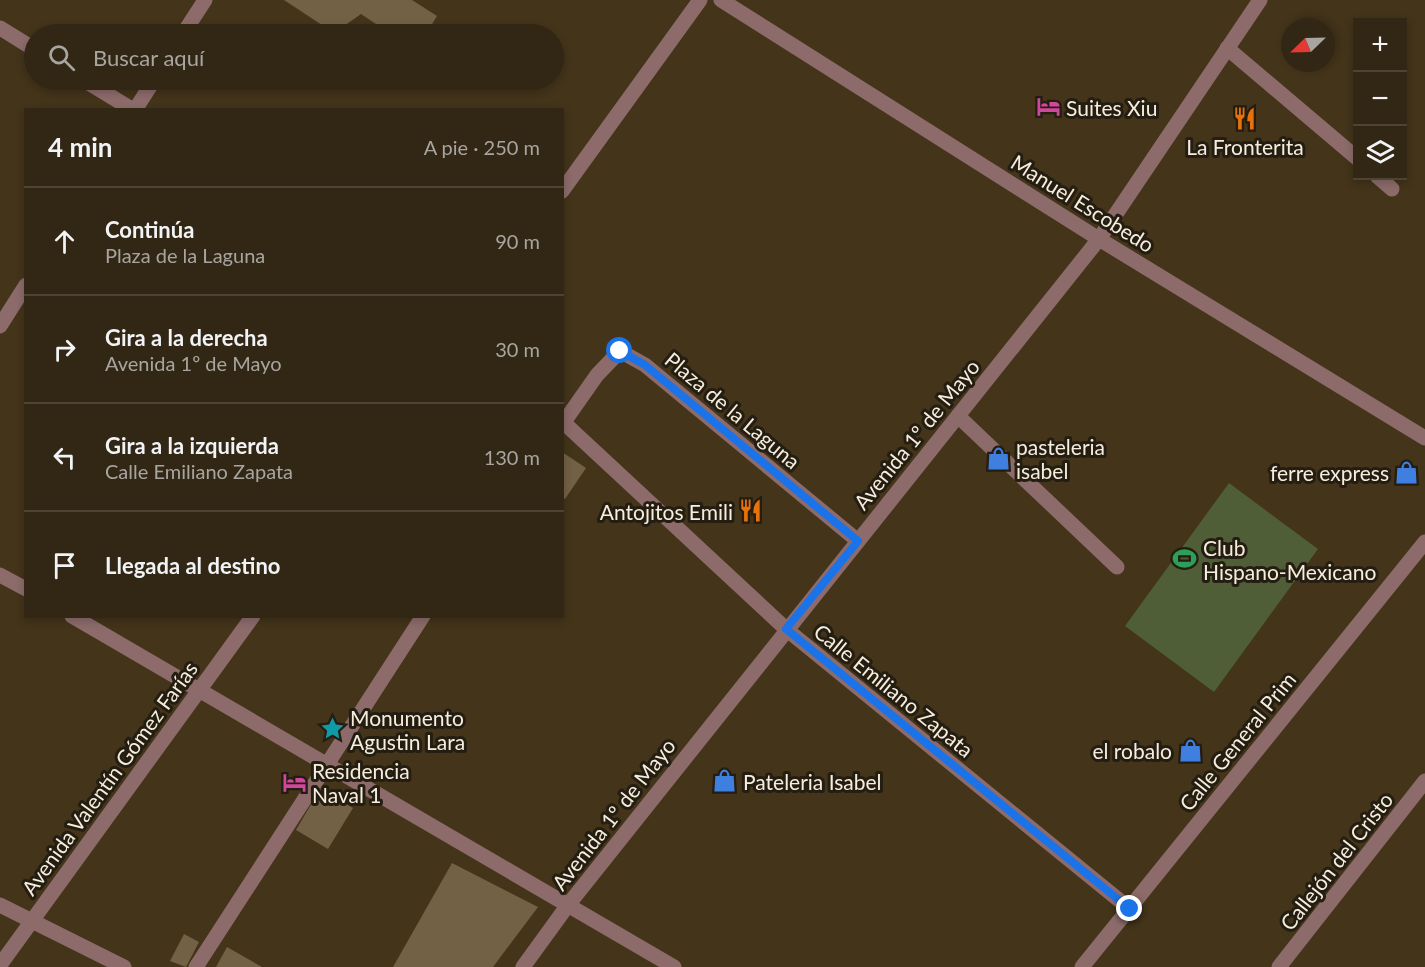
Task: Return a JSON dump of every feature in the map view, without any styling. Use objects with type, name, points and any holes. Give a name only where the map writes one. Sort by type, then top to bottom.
[{"type":"street","points":[[189,24],[204,0]]},
{"type":"street","points":[[564,188],[700,0]]},
{"type":"street","name":"Manuel Escobedo","points":[[721,0],[1099,239],[1425,438]]},
{"type":"street","name":"Avenida 1º de Mayo","points":[[523,967],[567,905],[1099,239],[1260,0]]},
{"type":"street","points":[[0,28],[24,43]]},
{"type":"street","points":[[1227,48],[1353,155]]},
{"type":"street","points":[[101,90],[131,108]]},
{"type":"street","points":[[135,108],[147,90]]},
{"type":"street","points":[[1382,180],[1392,189]]},
{"type":"street","points":[[0,326],[24,288]]},
{"type":"street","name":"Plaza de la Laguna","points":[[564,421],[597,375],[620,351],[645,365],[858,541]]},
{"type":"street","points":[[958,416],[1117,567]]},
{"type":"street","name":"Calle Emiliano Zapata","points":[[564,423],[786,629],[1130,909]]},
{"type":"street","name":"Calle General Prim","points":[[1082,967],[1420,558],[1425,542]]},
{"type":"street","points":[[0,575],[24,589]]},
{"type":"street","points":[[75,618],[674,967]]},
{"type":"street","name":"Avenida Valentín Gómez Farías","points":[[0,965],[252,618]]},
{"type":"street","points":[[196,967],[422,618]]},
{"type":"street","name":"Callejón del Cristo","points":[[1280,967],[1425,781]]},
{"type":"street","points":[[0,905],[124,967]]},
{"type":"green space","points":[[1229,483],[1318,549],[1214,692],[1125,626]]},
{"type":"building","points":[[284,0],[412,0],[437,16],[432,24],[376,24],[361,14],[347,24],[320,24]]},
{"type":"building","points":[[564,453],[586,468],[564,499]]},
{"type":"building","points":[[320,789],[353,808],[328,849],[296,830]]},
{"type":"building","points":[[452,863],[538,907],[493,967],[393,967]]},
{"type":"building","points":[[184,934],[199,942],[186,967],[170,961]]},
{"type":"building","points":[[227,947],[262,967],[216,967]]},
{"type":"place","name":"Suites Xiu","points":[[1048,107]]},
{"type":"place","name":"La Fronterita","points":[[1245,118]]},
{"type":"place","name":"pasteleria isabel","points":[[998,458]]},
{"type":"place","name":"ferre express","points":[[1407,472]]},
{"type":"place","name":"Antojitos Emili","points":[[751,511]]},
{"type":"place","name":"Club Hispano-Mexicano","points":[[1185,559]]},
{"type":"place","name":"Monumento Agustin Lara","points":[[332,729]]},
{"type":"place","name":"el robalo","points":[[1190,750]]},
{"type":"place","name":"Pateleria Isabel","points":[[725,781]]},
{"type":"place","name":"Residencia Naval 1","points":[[294,782]]},
{"type":"route","points":[[620,351],[645,365],[858,541],[786,629],[1130,909]]}]
